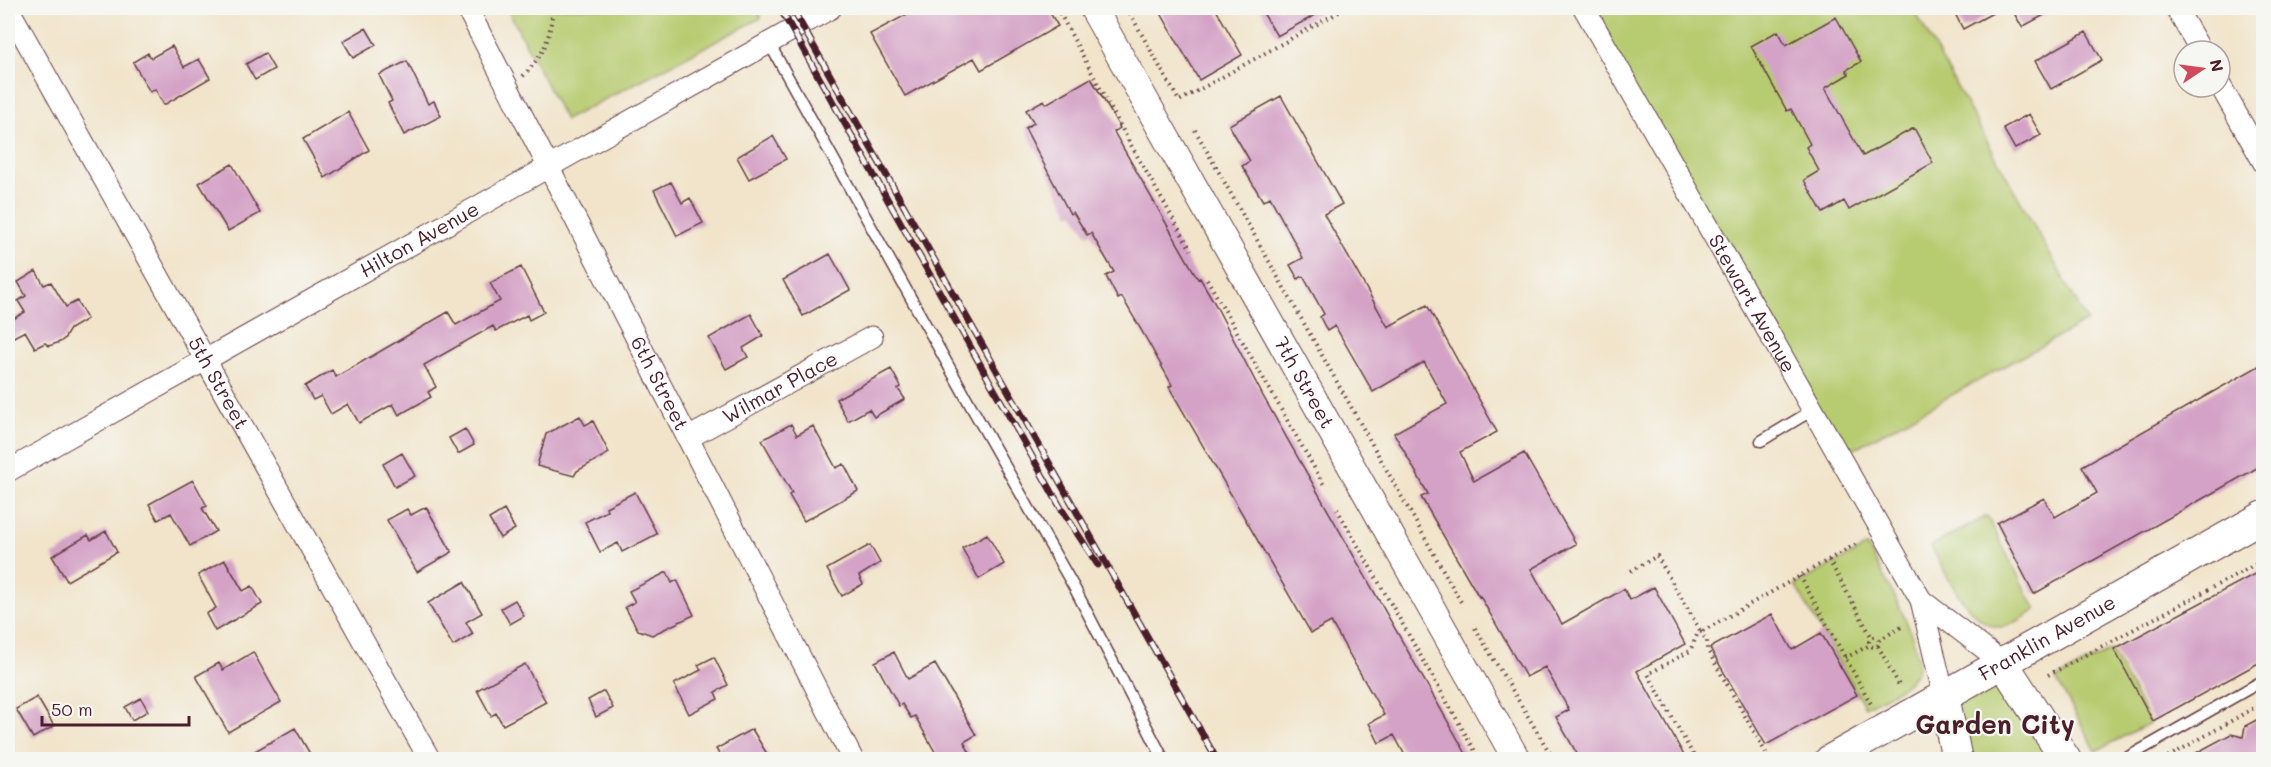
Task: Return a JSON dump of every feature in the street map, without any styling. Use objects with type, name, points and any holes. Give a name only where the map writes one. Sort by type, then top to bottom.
[{"type":"main road","name":"Franklin Avenue","points":[[1830,759],[2264,516]]},
{"type":"main road","name":"Stewart Avenue","points":[[2003,663],[2085,757]]},
{"type":"main road","name":"Stewart Avenue","points":[[1944,696],[1957,759]]},
{"type":"street","name":"5th Street","points":[[8,8],[430,759]]},
{"type":"street","name":"6th Street","points":[[467,8],[853,759]]},
{"type":"street","name":"Hilton Avenue","points":[[8,471],[831,8]]},
{"type":"street","name":"7th Street","points":[[1093,8],[1517,759]]},
{"type":"street","name":"Stewart Avenue","points":[[1584,8],[1921,600],[1944,696]]},
{"type":"street","points":[[2176,8],[2194,39]]},
{"type":"street","points":[[2228,99],[2264,163]]},
{"type":"street","name":"Wilmar Place","points":[[688,438],[872,337]]},
{"type":"street","name":"Stewart Avenue","points":[[1921,600],[2003,663]]},
{"type":"lane","points":[[769,43],[1075,589],[1164,759]]},
{"type":"lane","points":[[1761,441],[1813,410]]},
{"type":"lane","points":[[2124,759],[2264,680]]},
{"type":"path","points":[[509,90],[540,58],[547,42],[553,8]]},
{"type":"path","points":[[753,8],[757,14]]},
{"type":"path","points":[[1057,8],[1128,140],[1191,250]]},
{"type":"path","points":[[1127,8],[1179,100],[1346,8]]},
{"type":"path","points":[[1196,130],[1461,602]]},
{"type":"path","points":[[1207,279],[1324,485]]},
{"type":"path","points":[[1337,509],[1480,759]]},
{"type":"path","points":[[1696,759],[1648,674],[1690,651],[1697,635],[1701,632],[1858,543]]},
{"type":"path","points":[[1631,571],[1658,556],[1707,641],[1707,649],[1770,759]]},
{"type":"path","points":[[1828,560],[1872,638],[1870,645],[1845,658]]},
{"type":"path","points":[[2048,675],[2264,560]]},
{"type":"path","points":[[1800,576],[1871,704]]},
{"type":"path","points":[[1879,640],[1905,625]]},
{"type":"path","points":[[1475,628],[1554,759]]},
{"type":"path","points":[[1872,638],[1879,640]]},
{"type":"path","points":[[1879,640],[1878,646],[1900,687]]},
{"type":"path","points":[[1870,645],[1874,648],[1878,646]]},
{"type":"path","points":[[2163,759],[2264,702]]},
{"type":"green space","points":[[507,8],[756,8],[761,18],[565,120]]},
{"type":"green space","points":[[1583,8],[1913,8],[2087,321],[1837,458]]},
{"type":"green space","points":[[1987,516],[2036,610],[2007,626],[1995,626],[1983,621],[1972,611],[1952,584],[1931,546]]},
{"type":"green space","points":[[1867,546],[1900,608],[1918,658],[1917,670],[1909,681],[1894,692],[1865,707],[1795,585]]},
{"type":"green space","points":[[2111,650],[2150,723],[2096,751],[2056,679]]},
{"type":"green space","points":[[1987,683],[2005,684],[2066,759],[1954,759],[1952,704]]},
{"type":"building","points":[[919,8],[1047,8],[1058,26],[981,70],[974,58],[905,96],[870,34]]},
{"type":"building","points":[[1158,8],[1215,8],[1242,55],[1199,80]]},
{"type":"building","points":[[1260,8],[1328,8],[1277,36]]},
{"type":"building","points":[[1952,8],[2002,8],[1963,29]]},
{"type":"building","points":[[2011,8],[2057,8],[2022,27]]},
{"type":"building","points":[[1836,17],[1861,62],[1846,70],[1849,74],[1825,88],[1863,156],[1914,128],[1933,163],[1849,210],[1844,201],[1823,213],[1804,180],[1819,171],[1806,147],[1810,144],[1791,109],[1787,111],[1751,46],[1778,31],[1786,45]]},
{"type":"building","points":[[366,28],[376,45],[353,58],[343,41]]},
{"type":"building","points":[[2086,32],[2102,60],[2051,89],[2035,61]]},
{"type":"building","points":[[172,46],[184,67],[199,59],[210,78],[164,105],[155,89],[150,92],[133,62],[148,53],[151,58]]},
{"type":"building","points":[[265,53],[274,69],[255,80],[246,64]]},
{"type":"building","points":[[407,61],[428,104],[434,101],[441,116],[404,135],[388,103],[392,101],[379,75]]},
{"type":"building","points":[[1091,78],[1120,128],[1114,132],[1198,279],[1200,278],[1214,302],[1263,396],[1469,759],[1407,759],[1394,735],[1379,743],[1369,723],[1384,715],[1331,622],[1311,633],[1169,387],[1172,385],[1147,340],[1122,297],[1118,299],[1106,276],[1114,272],[1091,233],[1087,235],[1073,212],[1070,214],[1025,128],[1034,123],[1026,110],[1044,100],[1046,104]]},
{"type":"building","points":[[1281,96],[1342,204],[1324,214],[1388,327],[1427,305],[1497,432],[1460,452],[1474,481],[1524,453],[1576,544],[1531,569],[1562,624],[1624,589],[1630,600],[1654,587],[1685,644],[1637,671],[1686,759],[1580,759],[1556,717],[1569,710],[1545,667],[1526,677],[1421,497],[1428,494],[1394,433],[1447,404],[1424,362],[1373,392],[1335,326],[1327,331],[1320,317],[1324,314],[1303,276],[1298,279],[1290,265],[1303,258],[1270,197],[1263,201],[1242,166],[1250,161],[1229,125]]},
{"type":"building","points":[[348,112],[369,150],[325,178],[303,139]]},
{"type":"building","points":[[2029,114],[2041,135],[2015,149],[2003,128]]},
{"type":"building","points":[[773,136],[786,159],[749,179],[737,157]]},
{"type":"building","points":[[232,164],[260,213],[228,231],[199,183]]},
{"type":"building","points":[[671,182],[682,203],[690,198],[703,223],[677,236],[654,190]]},
{"type":"building","points":[[830,254],[850,290],[803,316],[783,280]]},
{"type":"building","points":[[521,267],[544,312],[529,320],[527,315],[496,331],[493,326],[424,365],[436,387],[428,392],[431,397],[399,415],[393,404],[359,423],[348,404],[331,414],[321,396],[313,400],[305,386],[332,370],[336,377],[448,312],[456,325],[500,301],[490,283]]},
{"type":"building","points":[[36,271],[44,285],[51,282],[66,307],[77,301],[87,319],[70,329],[60,342],[49,346],[45,343],[35,348],[25,331],[8,340],[8,322],[25,312],[18,301],[26,296],[18,282]]},
{"type":"building","points":[[751,314],[763,336],[743,348],[748,357],[726,369],[709,338]]},
{"type":"building","points":[[2264,363],[2264,464],[2034,594],[1997,523],[2044,498],[2055,517],[2097,493],[2082,466]]},
{"type":"building","points":[[891,369],[901,387],[898,389],[905,399],[874,417],[869,409],[848,421],[836,399]]},
{"type":"building","points":[[580,416],[585,425],[593,421],[609,453],[577,471],[574,476],[537,466],[546,434]]},
{"type":"building","points":[[791,424],[797,435],[813,426],[836,468],[844,464],[858,491],[804,521],[789,495],[792,493],[762,440]]},
{"type":"building","points":[[465,429],[474,445],[458,454],[449,438]]},
{"type":"building","points":[[402,453],[415,476],[395,487],[383,464]]},
{"type":"building","points":[[193,480],[207,506],[202,508],[216,531],[190,546],[171,513],[158,520],[149,504]]},
{"type":"building","points":[[635,492],[657,534],[622,552],[618,543],[600,552],[585,522],[607,511],[606,507]]},
{"type":"building","points":[[426,507],[452,552],[417,572],[387,520],[407,509],[411,515]]},
{"type":"building","points":[[504,510],[515,529],[500,538],[489,519]]},
{"type":"building","points":[[106,531],[117,552],[67,581],[52,556],[88,535],[91,540]]},
{"type":"building","points":[[987,534],[1004,564],[979,579],[962,548]]},
{"type":"building","points":[[870,545],[880,563],[859,576],[863,584],[842,596],[827,569]]},
{"type":"building","points":[[225,560],[243,591],[252,586],[262,604],[215,631],[206,614],[216,608],[198,575]]},
{"type":"building","points":[[2264,569],[2264,660],[2153,721],[2114,649]]},
{"type":"building","points":[[667,572],[672,583],[677,580],[694,615],[652,635],[638,630],[625,607],[635,602],[629,591]]},
{"type":"building","points":[[464,582],[482,613],[466,622],[473,634],[453,646],[428,603]]},
{"type":"building","points":[[515,600],[524,616],[510,624],[501,608]]},
{"type":"building","points":[[1772,614],[1792,650],[1821,633],[1857,695],[1766,745],[1710,648]]},
{"type":"building","points":[[253,652],[281,702],[228,732],[196,676],[219,663],[223,670]]},
{"type":"building","points":[[894,652],[908,679],[935,664],[976,735],[964,742],[973,759],[939,759],[915,716],[911,718],[902,704],[899,706],[875,662]]},
{"type":"building","points":[[714,657],[728,685],[715,692],[718,699],[689,714],[674,684],[701,670],[698,665]]},
{"type":"building","points":[[525,664],[546,702],[503,725],[496,713],[491,716],[477,690]]},
{"type":"building","points":[[604,691],[613,708],[596,717],[588,700]]},
{"type":"building","points":[[37,697],[54,726],[33,738],[16,709]]},
{"type":"building","points":[[141,698],[148,711],[132,720],[125,707]]},
{"type":"building","points":[[2264,716],[2264,759],[2185,759],[2231,734],[2243,737],[2245,726]]},
{"type":"building","points":[[295,728],[313,759],[241,759]]},
{"type":"building","points":[[752,729],[770,759],[722,759],[716,749]]},
{"type":"railway","points":[[780,8],[1062,510],[1098,565]]},
{"type":"railway","points":[[792,8],[1217,760]]},
{"type":"district","name":"Garden City","points":[[1995,725]]}]
